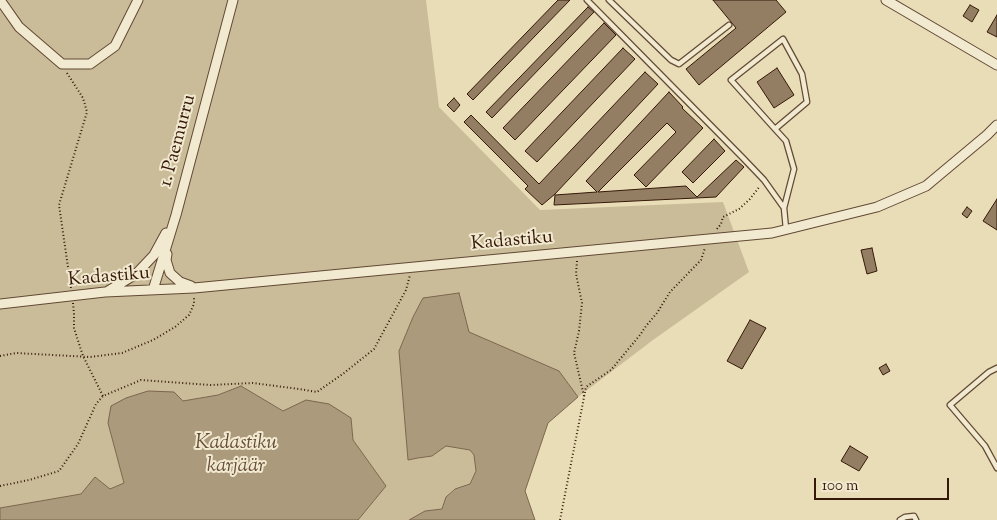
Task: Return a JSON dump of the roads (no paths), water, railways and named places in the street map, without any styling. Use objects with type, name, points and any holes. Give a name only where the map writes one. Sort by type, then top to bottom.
[{"type":"street","points":[[0,0],[19,27],[62,64],[90,64],[115,46],[138,0]]},
{"type":"street","name":"1. Paemurru","points":[[152,290],[176,215],[233,0]]},
{"type":"street","points":[[886,0],[997,65]]},
{"type":"street","name":"Kadastiku","points":[[0,304],[104,292],[194,288],[772,233],[877,207],[926,186],[997,125]]},
{"type":"street","points":[[176,215],[166,260],[167,267],[170,273],[180,282],[194,288]]},
{"type":"street","points":[[104,292],[136,274],[154,255],[176,215]]},
{"type":"lane","points":[[587,0],[764,180],[784,208]]},
{"type":"lane","points":[[609,0],[671,60],[678,64],[729,25]]},
{"type":"lane","points":[[775,129],[807,102],[802,74],[783,39],[731,80],[775,129],[786,141],[794,169],[784,208],[786,230]]},
{"type":"lane","points":[[997,368],[989,372],[950,405],[985,446],[997,468]]},
{"type":"lane","points":[[900,520],[905,517],[914,516],[916,520]]},
{"type":"water","points":[[459,293],[469,332],[559,371],[578,397],[548,423],[525,491],[535,520],[409,520],[425,511],[442,509],[446,497],[455,489],[470,484],[476,471],[474,455],[470,450],[446,446],[432,456],[408,460],[399,351],[423,298]]},
{"type":"water","name":"Kadastiku karjäär","points":[[241,386],[283,411],[306,400],[329,404],[351,418],[353,440],[386,486],[358,520],[0,520],[0,508],[81,494],[95,477],[110,489],[124,483],[108,423],[111,406],[126,398],[148,391],[174,392],[183,401],[218,395]]}]
